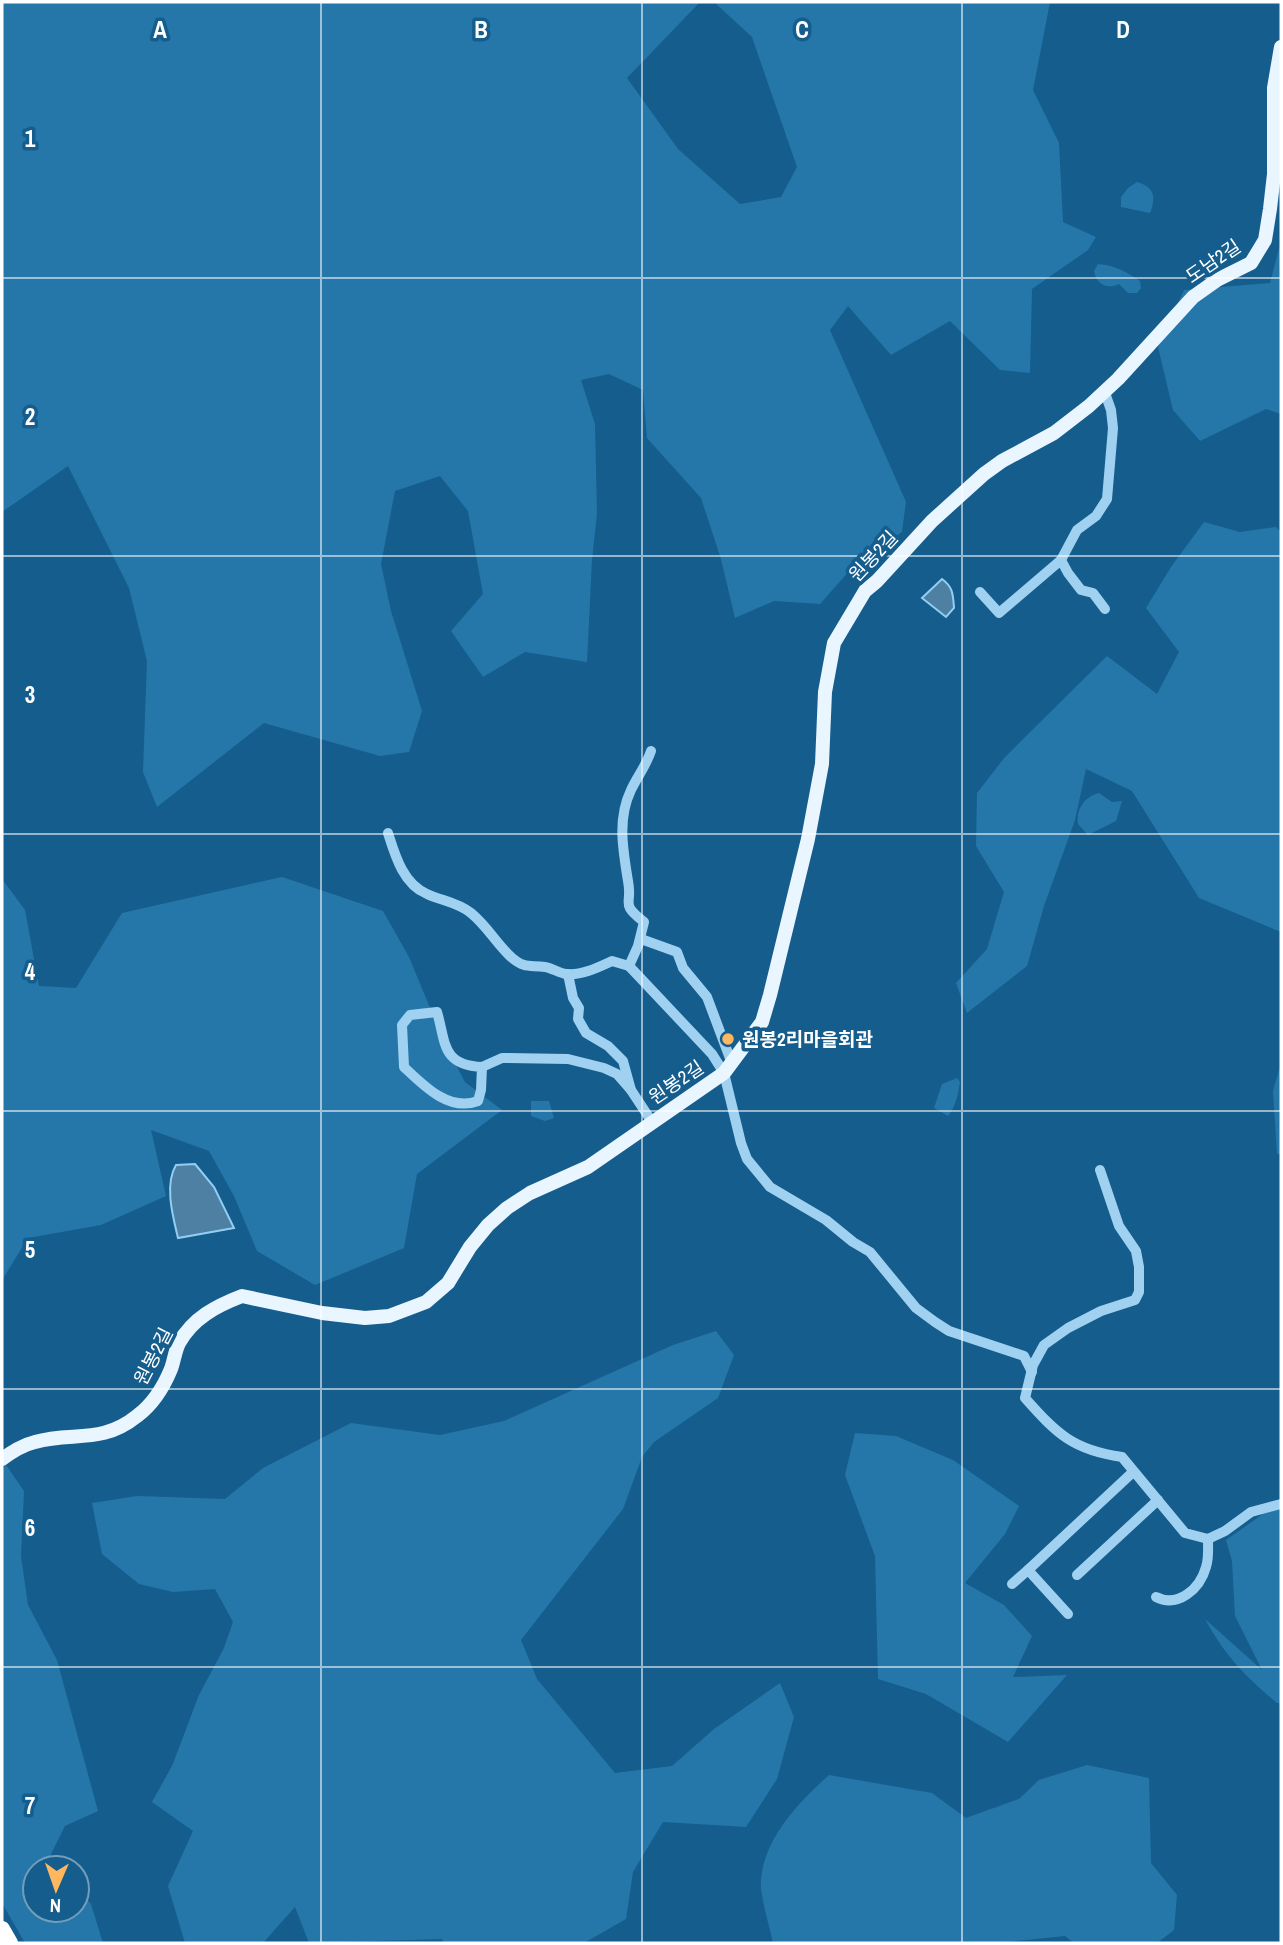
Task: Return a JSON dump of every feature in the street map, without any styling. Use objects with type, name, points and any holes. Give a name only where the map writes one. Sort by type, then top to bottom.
[{"type":"highway","points":[[2,1929],[10,1943]]},
{"type":"main road","name":"도남2길","points":[[1105,393],[1193,296],[1251,263],[1265,240],[1274,174],[1274,88],[1281,47]]},
{"type":"main road","name":"원봉2길","points":[[5,1457],[20,1446],[37,1441],[89,1437],[105,1433],[137,1416],[163,1385],[178,1345],[189,1328],[218,1305],[242,1296],[322,1313],[365,1318],[389,1316],[426,1302],[448,1283],[470,1247],[507,1208],[530,1193],[588,1167],[727,1067],[762,1021],[777,966],[808,839],[822,764],[827,669],[834,643],[865,591],[932,521],[984,474],[1002,461],[1054,433],[1105,393]]},
{"type":"street","points":[[980,592],[999,613],[1061,560],[1077,530],[1096,516],[1107,499],[1113,428],[1105,393]]},
{"type":"street","points":[[1061,560],[1082,590],[1093,593],[1105,609]]},
{"type":"street","points":[[629,966],[644,922],[629,910],[627,901],[629,885],[623,852],[623,823],[631,789],[645,768],[651,751]]},
{"type":"street","points":[[388,833],[402,871],[416,889],[429,896],[446,899],[469,912],[523,967],[547,967],[568,974],[595,969],[612,961],[629,966],[727,1067]]},
{"type":"street","points":[[640,939],[677,952],[682,968],[707,997],[727,1067],[741,1143],[747,1159],[770,1187],[826,1220],[870,1252],[916,1308],[935,1322],[949,1331],[1024,1356],[1032,1372]]},
{"type":"street","points":[[568,974],[573,998],[579,1009],[578,1019],[586,1033],[608,1046],[623,1061],[631,1090]]},
{"type":"street","points":[[482,1067],[478,1101],[466,1105],[445,1100],[404,1068],[402,1025],[410,1015],[437,1012],[445,1050],[460,1062],[472,1066],[482,1067],[502,1058],[540,1057],[568,1059],[604,1068],[617,1074],[652,1122]]},
{"type":"street","points":[[1100,1170],[1119,1226],[1136,1251],[1139,1292],[1135,1300],[1101,1311],[1068,1328],[1044,1345],[1033,1365],[1025,1398],[1071,1443],[1096,1453],[1122,1457],[1185,1532],[1208,1539],[1225,1531],[1251,1512],[1281,1504]]},
{"type":"street","points":[[1012,1584],[1133,1472]]},
{"type":"street","points":[[1077,1575],[1158,1500]]},
{"type":"street","points":[[1156,1597],[1172,1601],[1182,1599],[1191,1592],[1206,1567],[1208,1539]]},
{"type":"street","points":[[1028,1570],[1068,1614]]},
{"type":"shaded area","points":[[2,2],[700,2],[627,78],[678,149],[740,204],[781,197],[797,167],[752,37],[714,2],[1050,2],[1033,90],[1059,143],[1063,222],[1096,237],[1088,250],[1032,289],[1030,373],[1000,370],[950,321],[891,355],[848,306],[830,330],[906,502],[902,532],[851,569],[820,604],[774,601],[735,618],[721,559],[701,498],[647,438],[643,390],[609,374],[581,380],[595,424],[597,514],[587,662],[525,652],[483,677],[451,631],[483,594],[468,511],[440,476],[395,491],[381,564],[391,611],[422,711],[409,752],[380,756],[264,723],[157,807],[143,772],[147,661],[129,588],[68,466],[2,512]]},
{"type":"shaded area","points":[[1137,182],[1151,190],[1153,203],[1150,213],[1121,207],[1121,197]]},
{"type":"shaded area","points":[[1281,241],[1281,414],[1266,409],[1200,441],[1173,410],[1158,347],[1184,290],[1270,283]]},
{"type":"shaded area","points":[[1098,264],[1115,267],[1130,275],[1140,281],[1141,288],[1137,293],[1128,293],[1119,284],[1103,285],[1094,271]]},
{"type":"shaded area","points":[[1204,522],[1240,532],[1276,527],[1281,532],[1281,932],[1199,898],[1132,791],[1086,769],[1075,820],[1044,906],[1027,966],[967,1013],[956,983],[987,949],[1004,892],[976,846],[977,793],[1005,757],[1107,656],[1157,694],[1179,652],[1146,608],[1171,567]]},
{"type":"shaded area","points":[[942,579],[950,588],[954,608],[946,617],[922,598]]},
{"type":"shaded area","points":[[1099,793],[1112,802],[1122,801],[1116,821],[1088,835],[1078,824],[1078,813],[1085,801]]},
{"type":"shaded area","points":[[282,877],[383,911],[409,957],[445,1044],[465,1082],[502,1110],[417,1174],[404,1248],[315,1285],[257,1251],[234,1196],[209,1151],[151,1130],[166,1196],[101,1225],[28,1238],[4,1277],[2,1289],[2,879],[25,910],[39,986],[76,988],[122,913]]},
{"type":"shaded area","points":[[1281,1063],[1281,1154],[1277,1154],[1273,1091]]},
{"type":"shaded area","points":[[957,1078],[960,1082],[957,1095],[948,1116],[934,1108],[942,1084]]},
{"type":"shaded area","points":[[531,1101],[549,1101],[554,1118],[545,1121],[531,1116]]},
{"type":"shaded area","points":[[195,1164],[214,1187],[234,1228],[178,1238],[170,1191],[172,1173],[176,1165]]},
{"type":"shaded area","points":[[716,1331],[734,1355],[718,1398],[654,1442],[642,1457],[623,1509],[521,1640],[537,1679],[615,1773],[672,1766],[714,1729],[780,1683],[794,1717],[777,1779],[746,1827],[663,1822],[633,1872],[626,1919],[584,1943],[444,1943],[442,1939],[309,1943],[295,1907],[263,1943],[185,1943],[168,1886],[193,1831],[152,1802],[172,1766],[199,1695],[224,1648],[233,1622],[215,1589],[173,1592],[139,1584],[102,1554],[92,1503],[137,1496],[225,1499],[263,1468],[351,1423],[440,1435],[504,1421],[673,1345]]},
{"type":"shaded area","points":[[855,1433],[896,1436],[953,1460],[1019,1506],[1005,1534],[965,1583],[1004,1605],[1032,1636],[1013,1677],[1067,1675],[1008,1742],[926,1694],[878,1679],[875,1556],[845,1475]]},
{"type":"shaded area","points":[[6,1465],[24,1491],[21,1556],[28,1605],[57,1660],[98,1811],[65,1826],[51,1854],[21,1854],[21,1924],[91,1924],[91,1904],[103,1943],[25,1943],[2,1903],[2,1470]]},
{"type":"shaded area","points":[[1281,1509],[1281,1703],[1277,1703],[1236,1665],[1205,1619],[1262,1670],[1235,1616],[1232,1561],[1226,1540],[1263,1514]]},
{"type":"shaded area","points":[[1087,1765],[1149,1778],[1151,1863],[1177,1895],[1174,1930],[1157,1943],[1074,1943],[1065,1936],[997,1943],[773,1943],[761,1879],[769,1849],[785,1821],[829,1775],[932,1793],[966,1818],[1019,1799],[1039,1780]]},
{"type":"place","name":"원봉2리마을회관","points":[[728,1039]]}]
